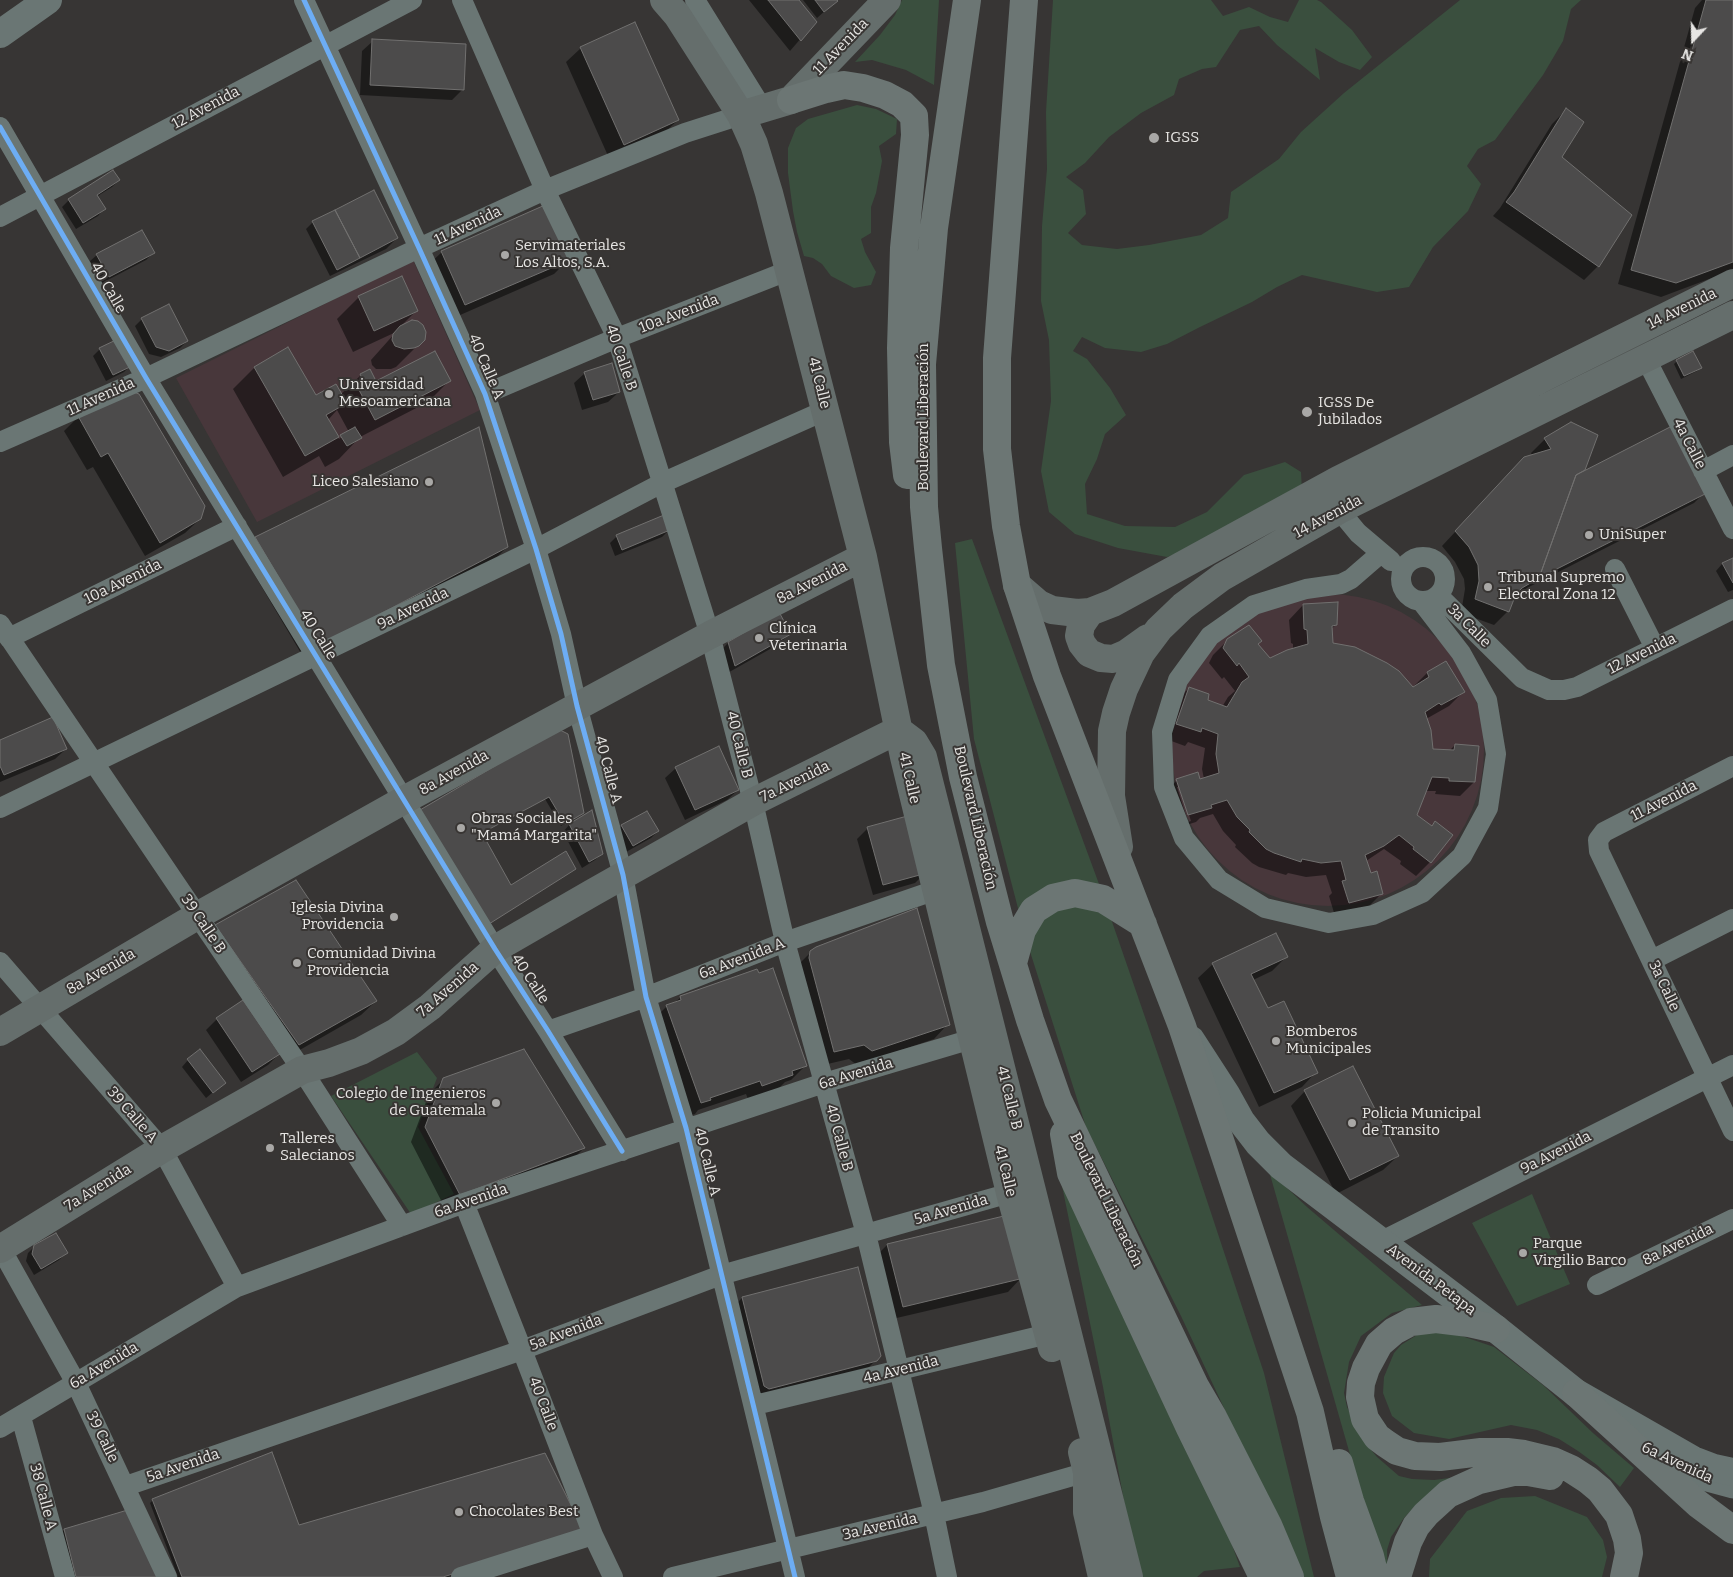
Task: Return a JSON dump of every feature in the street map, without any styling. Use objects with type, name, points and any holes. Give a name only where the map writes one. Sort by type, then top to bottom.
[{"type":"highway","name":"Boulevard Liberación","points":[[967,0],[934,228],[922,364],[924,507],[941,665],[974,821],[1012,962],[1058,1100],[1195,1386],[1218,1426],[1268,1525],[1290,1577]]},
{"type":"highway","points":[[1024,0],[997,358],[997,450],[1006,526],[1017,585],[1047,676],[1182,1026],[1310,1412],[1350,1577]]},
{"type":"highway","points":[[791,100],[844,85],[863,88],[885,95],[902,104],[914,116],[915,135],[902,287],[901,386],[903,442],[908,482],[924,507]]},
{"type":"highway","points":[[1012,962],[1022,930],[1034,910],[1054,898],[1075,893],[1103,899],[1143,924]]},
{"type":"highway","points":[[1058,1100],[1071,1173],[1190,1428],[1263,1577]]},
{"type":"highway","points":[[1496,1329],[1436,1319],[1411,1322],[1394,1331],[1379,1344],[1366,1368],[1362,1382],[1360,1397],[1362,1408],[1370,1427],[1377,1437],[1397,1451],[1415,1456],[1440,1458],[1480,1452],[1507,1452],[1553,1461],[1571,1469],[1600,1490],[1619,1515],[1629,1552],[1624,1577]]},
{"type":"highway","points":[[1576,1393],[1698,1504],[1733,1530]]},
{"type":"highway","points":[[1310,1412],[1336,1454],[1350,1502],[1370,1556],[1375,1577]]},
{"type":"highway","points":[[1397,1577],[1408,1542],[1416,1526],[1426,1514],[1448,1494],[1479,1480],[1513,1472],[1545,1474],[1564,1479],[1582,1487],[1610,1503]]},
{"type":"main road","points":[[0,34],[48,0]]},
{"type":"main road","name":"41 Calle","points":[[664,0],[752,111],[754,144],[790,270],[863,557],[898,730],[1010,1193],[1048,1334],[1095,1473],[1087,1512],[1102,1577]]},
{"type":"main road","name":"11 Avenida","points":[[752,111],[791,100],[887,0]]},
{"type":"main road","name":"14 Avenida","points":[[1017,585],[1039,604],[1052,610],[1077,613],[1090,612],[1113,603],[1338,480],[1733,283]]},
{"type":"main road","name":"14 Avenida","points":[[1121,866],[1119,837],[1111,796],[1112,732],[1124,689],[1141,653],[1159,630],[1183,606],[1222,577],[1339,510],[1733,315]]},
{"type":"main road","name":"8a Avenida","points":[[0,1032],[39,1007],[197,916],[404,800],[710,635],[863,557]]},
{"type":"main road","points":[[1090,612],[1082,625],[1079,636],[1089,653],[1101,658],[1113,659],[1127,653],[1159,630]]},
{"type":"main road","name":"7a Avenida","points":[[0,1248],[162,1149],[302,1070],[329,1063],[361,1051],[396,1032],[430,1007],[495,949],[623,875],[753,802],[898,730]]},
{"type":"main road","name":"41 Calle B","points":[[898,730],[914,742],[924,757],[1095,1473]]},
{"type":"main road","name":"Avenida Petapa","points":[[1182,1026],[1226,1094],[1241,1121],[1258,1143],[1281,1166],[1496,1329],[1576,1393],[1694,1460],[1714,1468],[1733,1472]]},
{"type":"main road","points":[[1095,1473],[1120,1577]]},
{"type":"main road","points":[[1095,1473],[1129,1577]]},
{"type":"street","name":"40 Calle A","points":[[304,0],[485,394],[536,549],[561,634],[623,875],[646,996],[686,1128],[755,1405],[795,1577]]},
{"type":"street","name":"12 Avenida","points":[[0,217],[412,0]]},
{"type":"street","name":"40 Calle B","points":[[462,0],[545,190],[617,338],[710,635],[753,802],[785,942],[866,1234],[948,1577]]},
{"type":"street","name":"41 Calle","points":[[695,0],[752,111]]},
{"type":"street","name":"11 Avenida","points":[[0,442],[146,378],[545,190],[685,133],[752,111]]},
{"type":"street","name":"40 Calle","points":[[0,127],[146,378],[495,949],[622,1151]]},
{"type":"street","name":"10a Avenida","points":[[485,394],[617,338],[790,270]]},
{"type":"street","name":"4a Calle","points":[[1646,358],[1733,529]]},
{"type":"street","name":"9a Avenida","points":[[0,808],[536,549],[662,483],[826,410]]},
{"type":"street","points":[[1703,470],[1733,455]]},
{"type":"street","points":[[1339,510],[1358,533],[1403,570]]},
{"type":"street","name":"10a Avenida","points":[[5,631],[237,526]]},
{"type":"street","points":[[1380,552],[1351,579],[1341,584],[1306,588],[1254,604],[1210,636],[1178,680],[1162,732],[1164,787],[1184,838],[1219,880],[1265,908],[1329,923],[1373,915],[1422,893],[1462,856],[1488,808],[1496,754],[1487,700],[1429,598]]},
{"type":"street","points":[[1426,557],[1433,560],[1443,570],[1445,584],[1429,598],[1414,599],[1404,590],[1401,584],[1403,570],[1412,560],[1426,557]]},
{"type":"street","points":[[1615,570],[1655,648]]},
{"type":"street","name":"3a Calle","points":[[1429,598],[1476,634],[1522,678],[1549,690]]},
{"type":"street","name":"12 Avenida","points":[[1549,690],[1564,690],[1577,687],[1733,610]]},
{"type":"street","name":"39 Calle B","points":[[5,631],[302,1070],[402,1226]]},
{"type":"street","points":[[1461,653],[1476,634]]},
{"type":"street","name":"11 Avenida","points":[[1598,840],[1604,832],[1733,766]]},
{"type":"street","name":"3a Calle","points":[[1598,840],[1599,850],[1733,1131]]},
{"type":"street","name":"6a Avenida A","points":[[548,1031],[646,996],[785,942],[936,890]]},
{"type":"street","points":[[1652,960],[1733,919]]},
{"type":"street","name":"39 Calle A","points":[[0,962],[162,1149],[238,1287]]},
{"type":"street","name":"6a Avenida","points":[[0,1428],[238,1287],[464,1203],[824,1083],[972,1039]]},
{"type":"street","name":"9a Avenida","points":[[1380,1242],[1733,1065]]},
{"type":"street","name":"5a Avenida","points":[[126,1486],[522,1350],[722,1275],[1010,1193]]},
{"type":"street","name":"40 Calle","points":[[464,1203],[593,1535],[613,1577]]},
{"type":"street","name":"8a Avenida","points":[[1597,1284],[1733,1219]]},
{"type":"street","name":"39 Calle","points":[[0,1248],[76,1383],[168,1577]]},
{"type":"street","name":"4a Avenida","points":[[755,1405],[1048,1334]]},
{"type":"street","name":"38 Calle A","points":[[21,1417],[65,1577]]},
{"type":"street","name":"6a Avenida","points":[[1622,1436],[1707,1479],[1733,1486]]},
{"type":"street","name":"3a Avenida","points":[[672,1577],[984,1502],[1095,1473]]},
{"type":"street","points":[[461,1577],[593,1535]]},
{"type":"shaded area","name":"Universidad Mesoamericana","points":[[413,260],[480,410],[257,522],[176,378]]},
{"type":"shaded area","points":[[1313,594],[1343,594],[1373,600],[1402,612],[1439,639],[1458,663],[1472,690],[1478,705],[1484,735],[1484,765],[1478,795],[1472,810],[1458,837],[1439,861],[1402,888],[1373,900],[1343,906],[1313,906],[1283,900],[1254,888],[1229,871],[1207,849],[1190,824],[1178,795],[1172,765],[1172,735],[1178,705],[1190,676],[1207,651],[1229,629],[1254,612],[1283,600]]},
{"type":"green space","points":[[902,0],[939,0],[934,85],[906,70],[872,60],[855,62],[880,35],[895,15]]},
{"type":"green space","points":[[1053,0],[1211,0],[1223,16],[1249,7],[1270,17],[1288,22],[1299,0],[1317,0],[1352,30],[1372,57],[1360,70],[1339,62],[1315,48],[1320,80],[1277,45],[1259,26],[1240,30],[1216,67],[1202,69],[1179,79],[1174,95],[1141,113],[1109,137],[1085,163],[1066,177],[1083,190],[1086,214],[1068,233],[1082,245],[1117,249],[1201,235],[1228,218],[1231,192],[1279,159],[1301,132],[1344,93],[1460,0],[1581,0],[1571,9],[1563,41],[1543,75],[1495,140],[1478,149],[1467,166],[1481,184],[1468,211],[1433,247],[1409,287],[1377,292],[1302,275],[1167,344],[1141,352],[1105,348],[1082,337],[1073,351],[1087,359],[1110,388],[1126,415],[1105,434],[1097,459],[1085,484],[1087,514],[1125,526],[1175,527],[1207,512],[1244,475],[1285,462],[1301,472],[1302,491],[1215,540],[1167,557],[1118,548],[1075,534],[1049,512],[1041,471],[1051,401],[1049,340],[1041,301],[1042,226],[1047,169],[1046,112]]},
{"type":"green space","points":[[857,105],[876,109],[897,119],[896,134],[879,146],[882,161],[876,193],[871,207],[871,233],[861,239],[865,252],[876,272],[871,285],[854,288],[831,276],[822,264],[813,258],[804,256],[793,211],[788,173],[788,148],[796,128],[808,119]]},
{"type":"green space","points":[[972,539],[1099,884],[1175,1104],[1264,1373],[1314,1577],[1303,1577],[1181,1316],[1086,1127],[1026,939],[974,739],[955,543]]},
{"type":"green space","points":[[417,1052],[437,1078],[418,1127],[454,1194],[411,1214],[331,1096]]},
{"type":"green space","points":[[1058,1166],[1206,1473],[1240,1567],[1204,1571],[1197,1577],[1138,1577],[1103,1387]]},
{"type":"green space","points":[[1269,1171],[1307,1207],[1422,1305],[1392,1313],[1361,1336],[1349,1362],[1344,1393],[1347,1407],[1363,1440],[1377,1457],[1399,1476],[1412,1479],[1434,1480],[1457,1477],[1415,1506],[1404,1518],[1391,1537],[1387,1550],[1388,1577],[1385,1577]]},
{"type":"green space","name":"Parque Virgilio Barco","points":[[1532,1194],[1570,1284],[1517,1306],[1472,1223]]},
{"type":"green space","points":[[1450,1332],[1494,1347],[1543,1385],[1593,1433],[1634,1468],[1620,1487],[1597,1465],[1578,1451],[1559,1439],[1537,1430],[1511,1425],[1449,1439],[1414,1433],[1392,1416],[1383,1393],[1384,1377],[1394,1353],[1401,1345],[1420,1333]]},
{"type":"green space","points":[[1535,1496],[1587,1517],[1603,1540],[1607,1557],[1602,1577],[1429,1577],[1430,1559],[1467,1511],[1501,1498]]},
{"type":"building","points":[[768,0],[799,0],[817,22],[801,41]]},
{"type":"building","points":[[815,0],[837,0],[838,1],[824,12]]},
{"type":"building","points":[[1706,0],[1733,0],[1733,262],[1676,283],[1631,270]]},
{"type":"building","points":[[635,22],[679,120],[624,145],[580,47]]},
{"type":"building","points":[[372,39],[466,44],[464,90],[370,85]]},
{"type":"building","points":[[1566,108],[1584,122],[1562,157],[1632,215],[1599,267],[1506,202]]},
{"type":"building","points":[[113,170],[120,180],[97,195],[106,209],[83,223],[68,199]]},
{"type":"building","points":[[374,190],[398,238],[360,258],[335,210]]},
{"type":"building","name":"Servimateriales Los Altos, S.A.","points":[[545,205],[570,260],[465,305],[441,251]]},
{"type":"building","points":[[335,210],[360,258],[337,270],[312,221]]},
{"type":"building","points":[[142,230],[155,253],[109,277],[96,254]]},
{"type":"building","points":[[402,276],[418,311],[374,331],[358,296]]},
{"type":"building","points":[[169,304],[188,341],[169,351],[156,347],[141,318]]},
{"type":"building","points":[[412,320],[418,321],[423,325],[426,332],[425,340],[414,348],[404,349],[395,346],[392,340],[393,334],[400,326]]},
{"type":"building","points":[[118,339],[132,366],[113,375],[99,348]]},
{"type":"building","points":[[288,347],[316,395],[336,384],[347,403],[326,415],[339,437],[305,456],[254,367]]},
{"type":"building","points":[[435,351],[451,381],[375,420],[359,390],[366,387],[360,374],[370,369],[376,381]]},
{"type":"building","points":[[1693,351],[1702,368],[1684,376],[1676,360]]},
{"type":"building","points":[[612,363],[620,392],[593,400],[584,372]]},
{"type":"building","points":[[128,390],[139,394],[205,506],[201,519],[160,543],[108,453],[101,457],[78,416]]},
{"type":"building","points":[[1571,422],[1598,435],[1585,470],[1576,475],[1539,578],[1516,594],[1509,612],[1475,599],[1479,581],[1478,565],[1469,547],[1455,531],[1524,457],[1551,449],[1544,438]]},
{"type":"building","name":"UniSuper","points":[[1672,426],[1707,493],[1539,578],[1576,475]]},
{"type":"building","points":[[355,427],[362,438],[347,446],[340,435]]},
{"type":"building","name":"Liceo Salesiano","points":[[479,427],[508,547],[319,646],[255,537]]},
{"type":"building","points":[[664,515],[670,530],[622,550],[616,535]]},
{"type":"building","points":[[1733,558],[1733,583],[1722,563]]},
{"type":"building","points":[[1338,602],[1337,625],[1332,626],[1333,643],[1355,647],[1387,663],[1399,671],[1413,687],[1429,677],[1427,672],[1446,661],[1465,692],[1441,705],[1439,703],[1425,712],[1431,730],[1433,749],[1454,750],[1455,744],[1479,746],[1475,782],[1449,781],[1449,778],[1432,777],[1417,815],[1432,826],[1435,821],[1453,835],[1431,863],[1399,835],[1384,846],[1365,855],[1371,873],[1377,871],[1383,894],[1349,903],[1342,881],[1346,880],[1341,861],[1321,863],[1302,859],[1301,862],[1266,849],[1237,817],[1227,800],[1211,805],[1212,808],[1188,815],[1176,779],[1198,772],[1200,779],[1219,773],[1216,754],[1218,734],[1202,728],[1201,732],[1176,724],[1189,687],[1209,694],[1208,700],[1227,707],[1242,682],[1249,677],[1239,663],[1237,666],[1223,648],[1227,639],[1249,625],[1262,641],[1258,644],[1270,658],[1287,650],[1308,644],[1307,630],[1304,629],[1303,604]]},
{"type":"building","name":"Clínica Veterinaria","points":[[779,612],[791,634],[735,666],[728,642]]},
{"type":"building","points":[[53,717],[67,749],[4,775],[0,766],[0,740]]},
{"type":"building","name":"Obras Sociales \"Mamá Margarita\"","points":[[558,729],[568,734],[584,813],[565,824],[549,797],[482,833],[511,885],[566,851],[576,869],[489,924],[420,810]]},
{"type":"building","points":[[719,746],[739,790],[695,810],[675,767]]},
{"type":"building","points":[[592,810],[603,854],[589,862],[569,824]]},
{"type":"building","points":[[647,811],[659,831],[633,846],[621,825]]},
{"type":"building","points":[[911,815],[927,873],[883,885],[867,827]]},
{"type":"building","name":"Comunidad Divina Providencia","points":[[296,880],[377,1001],[299,1045],[215,925]]},
{"type":"building","points":[[917,908],[950,1025],[872,1051],[864,1045],[834,1052],[809,958],[810,951]]},
{"type":"building","name":"Bomberos Municipales","points":[[1276,933],[1288,957],[1251,974],[1268,1008],[1284,1001],[1318,1073],[1274,1093],[1212,963]]},
{"type":"building","points":[[773,968],[807,1066],[792,1071],[793,1075],[762,1086],[760,1081],[710,1098],[711,1100],[701,1103],[666,1005],[681,1000],[680,996],[757,969],[759,973]]},
{"type":"building","points":[[243,1000],[280,1054],[252,1072],[216,1018]]},
{"type":"building","points":[[200,1049],[226,1083],[213,1093],[187,1059]]},
{"type":"building","name":"Colegio de Ingenieros de Guatemala","points":[[524,1049],[585,1148],[460,1195],[425,1127],[443,1078]]},
{"type":"building","name":"Policia Municipal de Transito","points":[[1353,1066],[1399,1156],[1350,1180],[1304,1090]]},
{"type":"building","points":[[1008,1215],[1024,1278],[903,1307],[887,1244]]},
{"type":"building","points":[[56,1233],[68,1253],[41,1269],[32,1254],[34,1245]]},
{"type":"building","points":[[858,1267],[881,1356],[877,1361],[769,1389],[764,1386],[742,1297]]},
{"type":"building","name":"Chocolates Best","points":[[272,1452],[299,1525],[545,1453],[585,1533],[443,1577],[182,1577],[152,1499]]},
{"type":"building","points":[[131,1509],[161,1577],[76,1577],[64,1529]]},
{"type":"cycle path","points":[[304,0],[485,394],[536,549],[561,634],[577,706],[623,875],[646,997],[686,1128],[795,1577]]},
{"type":"cycle path","points":[[0,127],[146,378],[495,949],[622,1151]]},
{"type":"place","name":"IGSS","points":[[1154,138]]},
{"type":"place","name":"Servimateriales Los Altos, S.A.","points":[[505,255]]},
{"type":"place","name":"Universidad Mesoamericana","points":[[329,394]]},
{"type":"place","name":"IGSS De Jubilados","points":[[1307,412]]},
{"type":"place","name":"Liceo Salesiano","points":[[429,482]]},
{"type":"place","name":"UniSuper","points":[[1589,535]]},
{"type":"place","name":"Tribunal Supremo Electoral Zona 12","points":[[1488,587]]},
{"type":"place","name":"Clínica Veterinaria","points":[[759,638]]},
{"type":"place","name":"Obras Sociales \"Mamá Margarita\"","points":[[461,828]]},
{"type":"place","name":"Iglesia Divina Providencia","points":[[394,917]]},
{"type":"place","name":"Comunidad Divina Providencia","points":[[297,963]]},
{"type":"place","name":"Bomberos Municipales","points":[[1276,1041]]},
{"type":"place","name":"Colegio de Ingenieros de Guatemala","points":[[496,1103]]},
{"type":"place","name":"Policia Municipal de Transito","points":[[1352,1123]]},
{"type":"place","name":"Talleres Salecianos","points":[[270,1148]]},
{"type":"place","name":"Parque Virgilio Barco","points":[[1523,1253]]},
{"type":"place","name":"Chocolates Best","points":[[459,1512]]}]
